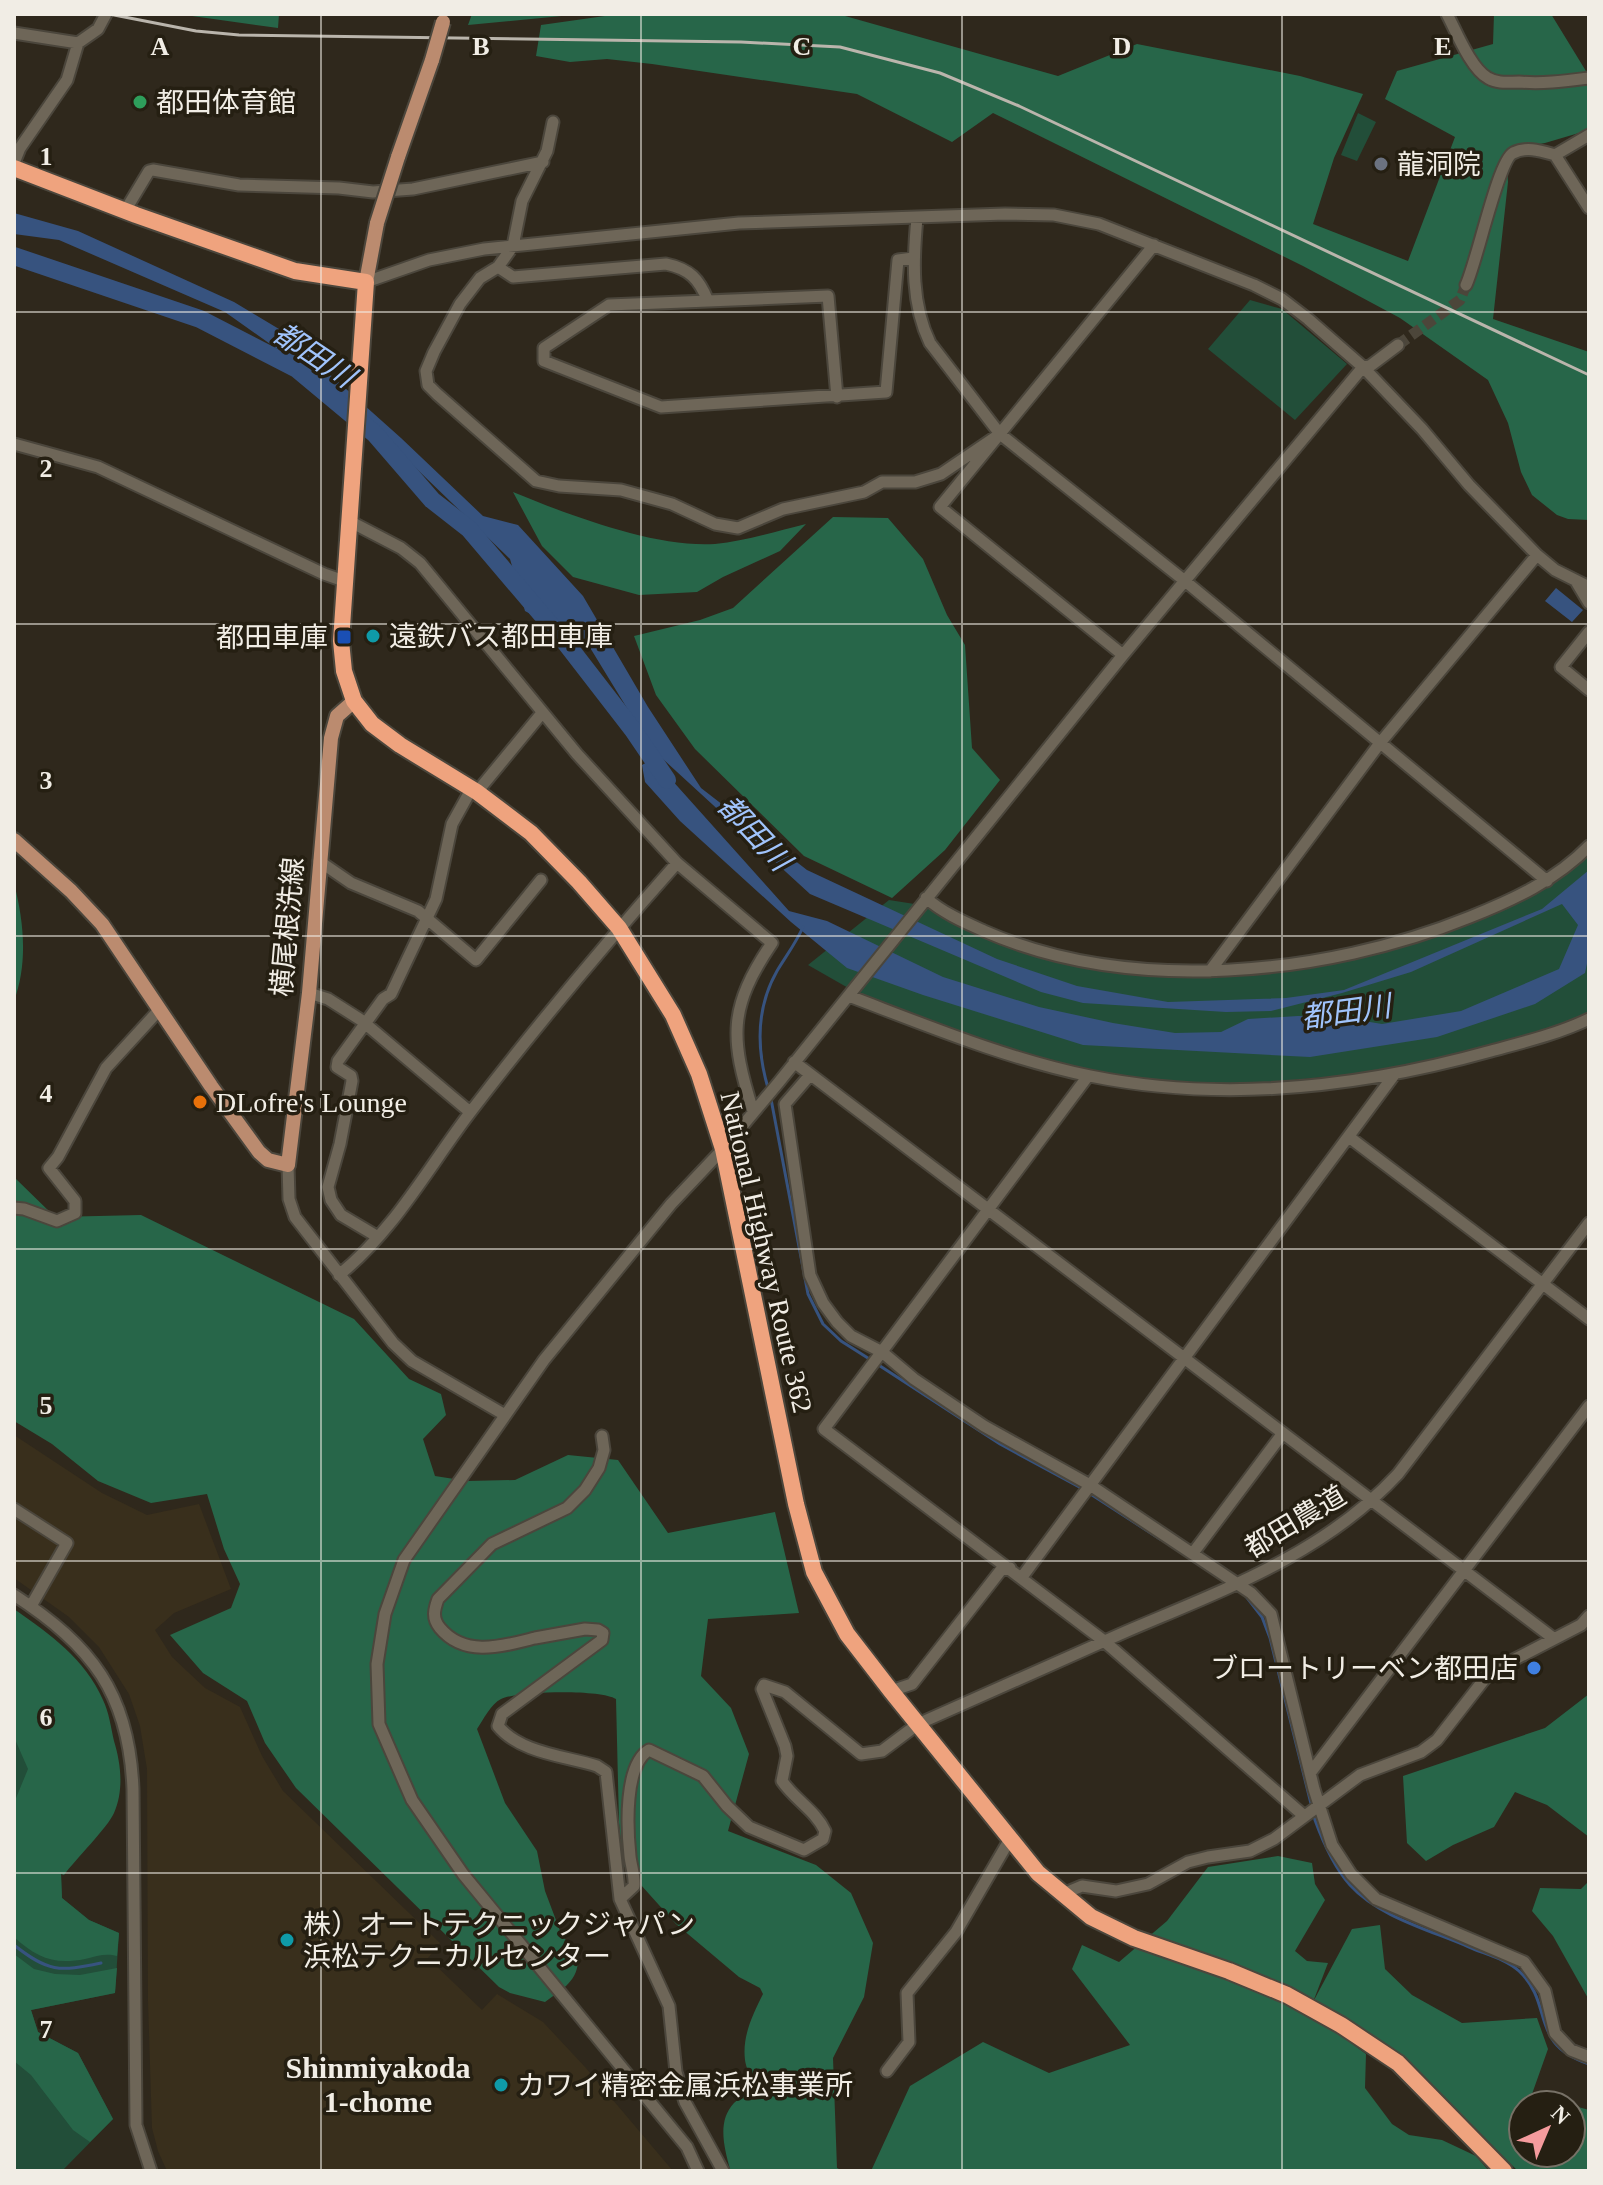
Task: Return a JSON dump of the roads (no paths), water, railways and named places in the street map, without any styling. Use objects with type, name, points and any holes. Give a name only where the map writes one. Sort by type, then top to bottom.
[{"type":"highway","points":[[14,165],[125,211],[295,271],[366,282]]},
{"type":"highway","name":"National Highway Route 362","points":[[366,282],[341,641],[344,671],[354,701],[372,724],[400,745],[474,790],[531,833],[619,928],[673,1015],[699,1074],[723,1149],[796,1504],[814,1572],[847,1634],[1038,1873],[1091,1917],[1134,1938],[1287,1995],[1341,2025],[1398,2063],[1504,2171]]},
{"type":"main road","points":[[366,282],[377,223],[444,18]]},
{"type":"main road","name":"横尾根洗線","points":[[288,1165],[309,993],[331,738],[337,716],[354,701]]},
{"type":"main road","points":[[14,840],[71,891],[102,924],[259,1152],[268,1160],[288,1165]]},
{"type":"street","points":[[14,165],[20,148],[67,80],[78,43],[98,29],[106,14]]},
{"type":"street","points":[[1447,14],[1466,52],[1486,78],[1505,83],[1532,84],[1589,78]]},
{"type":"street","points":[[14,33],[78,43]]},
{"type":"street","points":[[553,122],[543,162],[522,201],[513,246],[498,267],[480,278],[460,304],[426,371],[428,385],[536,481],[559,486],[621,490],[672,504],[715,524],[738,528],[783,509],[864,492],[882,482],[915,482],[941,474],[1000,434]]},
{"type":"street","points":[[1555,155],[1589,135]]},
{"type":"street","points":[[1466,285],[1503,163],[1512,153],[1529,148],[1555,155],[1589,208]]},
{"type":"street","points":[[125,211],[149,171],[153,170],[239,185],[373,192],[413,189],[543,162]]},
{"type":"street","points":[[366,282],[429,260],[513,246],[739,223],[1005,214],[1054,215],[1099,224],[1282,299],[1318,326],[1363,367],[1537,555],[1555,570],[1589,587]]},
{"type":"street","points":[[917,218],[913,258],[918,306],[930,343],[1000,434],[1185,581],[1547,881]]},
{"type":"street","points":[[1123,655],[940,507],[1154,245]]},
{"type":"street","points":[[837,397],[828,296],[609,305],[544,348],[544,361],[661,407],[837,397],[886,392],[898,260],[913,258]]},
{"type":"street","points":[[498,267],[513,277],[666,264],[684,268],[696,277],[708,301]]},
{"type":"street","points":[[698,2171],[687,2147],[463,1874],[412,1800],[379,1724],[377,1664],[385,1614],[404,1560],[544,1360],[671,1204],[723,1149],[779,1082],[1123,655],[1363,367],[1370,366],[1398,345]]},
{"type":"street","points":[[14,444],[98,467],[344,581]]},
{"type":"street","points":[[351,522],[401,548],[420,563],[542,713],[677,863],[772,943],[753,970],[739,1003],[736,1026],[742,1077],[757,1106]]},
{"type":"street","points":[[1210,971],[1380,743],[1537,555]]},
{"type":"street","points":[[1576,582],[1589,603]]},
{"type":"street","points":[[1589,632],[1561,667],[1589,690]]},
{"type":"street","points":[[378,1237],[341,1215],[331,1200],[328,1187],[352,1081],[351,1076],[337,1067],[338,1061],[363,1024],[383,999],[391,994],[428,919],[443,875],[452,824],[474,790],[542,713]]},
{"type":"street","points":[[926,898],[959,920],[1032,948],[1136,967],[1210,971],[1272,967],[1370,949],[1459,922],[1547,881],[1586,847]]},
{"type":"street","points":[[319,861],[351,883],[418,911],[476,960],[541,880]]},
{"type":"street","points":[[339,1275],[361,1258],[406,1205],[470,1112],[619,928],[677,863]]},
{"type":"street","points":[[309,993],[328,999],[361,1020],[470,1112]]},
{"type":"street","points":[[850,993],[1010,1055],[1088,1076],[1153,1087],[1215,1090],[1296,1087],[1394,1075],[1537,1038],[1589,1019]]},
{"type":"street","points":[[14,1208],[31,1210],[57,1221],[75,1213],[75,1201],[49,1168],[106,1068],[160,1009]]},
{"type":"street","points":[[794,1062],[1553,1638]]},
{"type":"street","points":[[810,1075],[785,1104],[810,1275],[823,1303],[851,1336],[881,1353],[914,1379],[984,1426],[1193,1553],[1251,1593],[1271,1614],[1311,1772],[1312,1810]]},
{"type":"street","points":[[1022,1577],[1394,1075]]},
{"type":"street","points":[[1088,1076],[824,1429],[1104,1641],[1312,1810],[1351,1874],[1376,1899],[1524,1962],[1545,1991],[1555,2033],[1571,2050],[1589,2057]]},
{"type":"street","points":[[1349,1137],[1589,1319]]},
{"type":"street","points":[[288,1165],[289,1199],[295,1217],[393,1343],[412,1361],[505,1415]]},
{"type":"street","name":"都田農道","points":[[620,1899],[634,1886],[628,1841],[630,1799],[637,1759],[649,1750],[703,1776],[749,1827],[804,1850],[823,1839],[825,1831],[820,1820],[782,1781],[787,1756],[762,1689],[764,1685],[785,1692],[861,1754],[882,1751],[918,1724],[1237,1583],[1337,1530],[1398,1474],[1589,1223]]},
{"type":"street","points":[[1311,1772],[1589,1406]]},
{"type":"street","points":[[1193,1553],[1283,1433]]},
{"type":"street","points":[[602,1436],[604,1450],[599,1468],[576,1499],[567,1508],[492,1544],[438,1599],[434,1610],[436,1622],[445,1633],[471,1647],[507,1647],[585,1629],[603,1633],[602,1640],[502,1714],[498,1726],[505,1735],[531,1748],[597,1766],[606,1772],[620,1899],[669,2006],[676,2072],[685,2102],[723,2171]]},
{"type":"street","points":[[14,1509],[67,1543],[31,1606]]},
{"type":"street","points":[[891,1691],[912,1684],[1001,1570],[1010,1568]]},
{"type":"street","points":[[14,1595],[61,1628],[94,1664],[118,1705],[128,1737],[133,1789],[136,2125],[151,2171]]},
{"type":"street","points":[[1063,1894],[1082,1886],[1116,1891],[1148,1884],[1188,1862],[1250,1851],[1274,1839],[1360,1775],[1421,1752],[1437,1740],[1490,1672],[1581,1625],[1589,1616]]},
{"type":"street","points":[[887,2071],[909,2042],[907,1993],[956,1932],[1010,1839]]},
{"type":"water","points":[[14,213],[78,231],[234,302],[279,329],[483,516],[518,525],[583,596],[648,707],[701,788],[807,870],[997,959],[1077,986],[1168,1002],[1286,998],[1344,990],[1542,909],[1589,870],[1589,954],[1585,973],[1535,1004],[1437,1037],[1310,1057],[1083,1045],[847,968],[791,922],[680,821],[645,782],[642,765],[653,759],[789,911],[827,921],[943,977],[1039,1007],[1113,1023],[1175,1033],[1221,1032],[1248,1019],[1340,1017],[1382,1024],[1461,1011],[1559,969],[1578,925],[1562,904],[1411,972],[1271,1011],[1226,1012],[1083,1003],[1041,992],[810,894],[652,749],[589,646],[525,611],[510,559],[335,390],[225,312],[59,240],[14,234]]},
{"type":"water","points":[[1556,588],[1583,610],[1572,622],[1545,601]]},
{"type":"waterway","name":"都田川","points":[[14,256],[200,319],[297,369],[375,434],[432,500],[469,529],[565,642],[667,780]]},
{"type":"waterway","points":[[768,1088],[760,1043],[765,999],[777,971],[803,927]]},
{"type":"waterway","points":[[771,1099],[808,1294],[823,1324],[841,1341],[871,1360]]},
{"type":"waterway","points":[[877,1364],[1000,1444],[1083,1489]]},
{"type":"waterway","points":[[1089,1493],[1160,1539]]},
{"type":"waterway","points":[[1245,1595],[1262,1617],[1270,1638],[1315,1820],[1344,1878],[1362,1896],[1390,1914],[1514,1967],[1530,1984],[1557,2046],[1589,2064]]},
{"type":"waterway","points":[[14,1945],[54,1968],[101,1963]]},
{"type":"tunnel","points":[[1398,345],[1460,300],[1466,285]]},
{"type":"railway","points":[[109,14],[196,31],[239,35],[741,42],[840,47],[940,73],[1019,106],[1589,375]]},
{"type":"place","name":"都田体育館","points":[[140,102]]},
{"type":"place","name":"龍洞院","points":[[1381,164]]},
{"type":"place","name":"遠鉄バス都田車庫","points":[[373,636]]},
{"type":"place","name":"都田車庫","points":[[344,637]]},
{"type":"place","name":"DLofre's Lounge","points":[[200,1102]]},
{"type":"place","name":"ブロートリーベン都田店","points":[[1534,1668]]},
{"type":"place","name":"株）オートテクニックジャパン 浜松テクニカルセンター","points":[[287,1940]]},
{"type":"place","name":"カワイ精密金属浜松事業所","points":[[501,2085]]},
{"type":"district","name":"Shinmiyakoda 1-chome","points":[[378,2085]]}]
